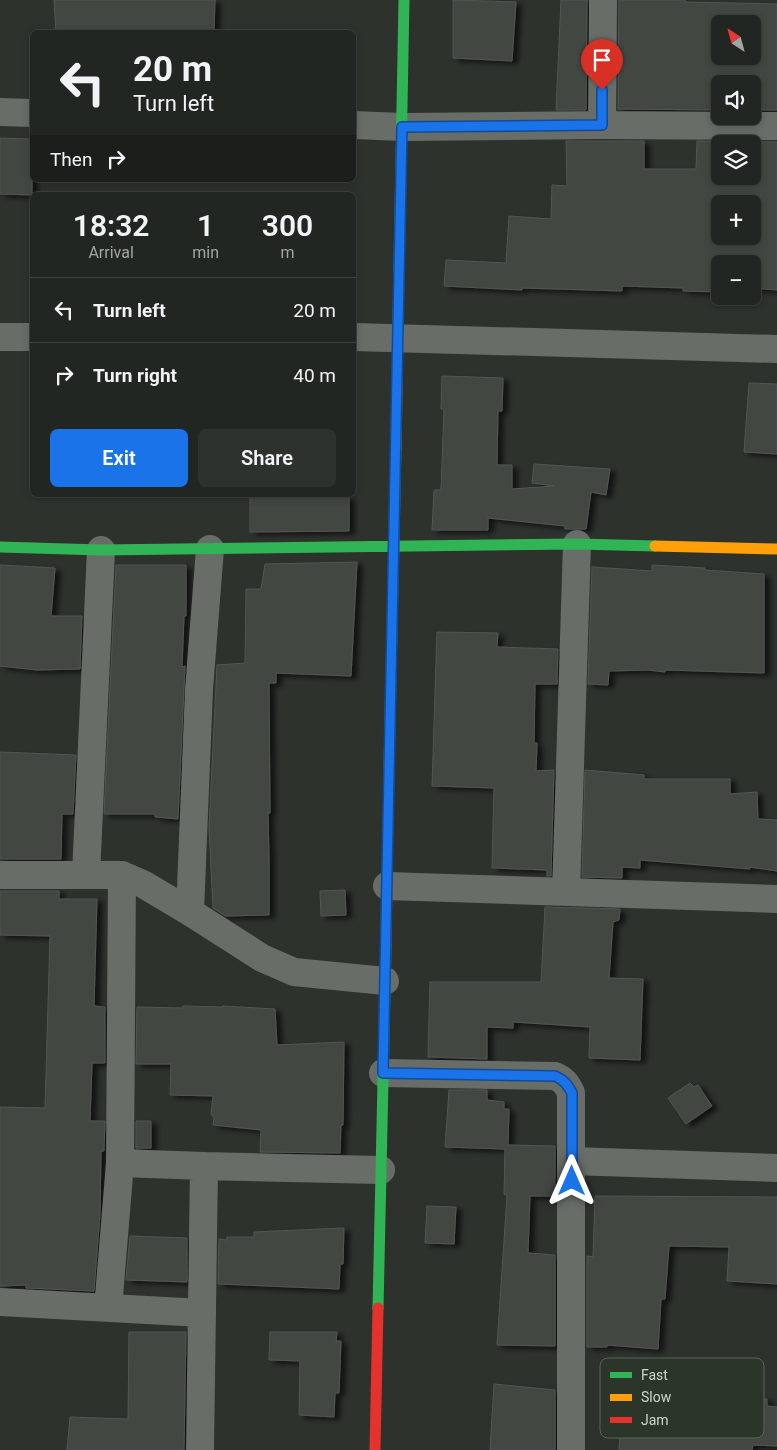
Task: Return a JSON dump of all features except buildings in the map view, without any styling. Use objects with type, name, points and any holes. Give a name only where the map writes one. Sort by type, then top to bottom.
[{"type":"street","points":[[375,1450],[404,0]]},
{"type":"street","points":[[602,125],[604,0]]},
{"type":"street","points":[[0,112],[30,113]]},
{"type":"street","points":[[356,126],[777,126]]},
{"type":"street","points":[[0,336],[30,337]]},
{"type":"street","points":[[356,338],[777,349]]},
{"type":"street","points":[[566,892],[577,544]]},
{"type":"street","points":[[0,547],[101,550],[577,544],[777,549]]},
{"type":"street","points":[[190,912],[199,689],[210,549]]},
{"type":"street","points":[[86,875],[101,550]]},
{"type":"street","points":[[0,875],[122,875],[143,884],[262,958],[294,972],[384,981]]},
{"type":"street","points":[[108,1308],[120,1163],[122,875]]},
{"type":"street","points":[[387,886],[777,899]]},
{"type":"street","points":[[383,1073],[555,1076],[568,1084],[572,1093],[571,1450]]},
{"type":"street","points":[[572,1162],[777,1168]]},
{"type":"street","points":[[120,1163],[381,1170]]},
{"type":"street","points":[[200,1450],[204,1166]]},
{"type":"street","points":[[0,1302],[202,1313]]},
{"type":"traffic: fast","points":[[399,267],[404,0]]},
{"type":"traffic: fast","points":[[389,766],[396,448]]},
{"type":"traffic: fast","points":[[0,547],[101,550],[577,544],[655,546]]},
{"type":"traffic: fast","points":[[378,1308],[386,945]]},
{"type":"traffic: slow","points":[[396,448],[399,267]]},
{"type":"traffic: slow","points":[[655,546],[777,549]]},
{"type":"traffic: jam","points":[[386,945],[389,766]]},
{"type":"traffic: jam","points":[[375,1450],[378,1308]]},
{"type":"route","points":[[572,1181],[572,1093],[568,1084],[562,1079],[555,1076],[383,1073],[402,127],[602,125],[602,90]]}]
